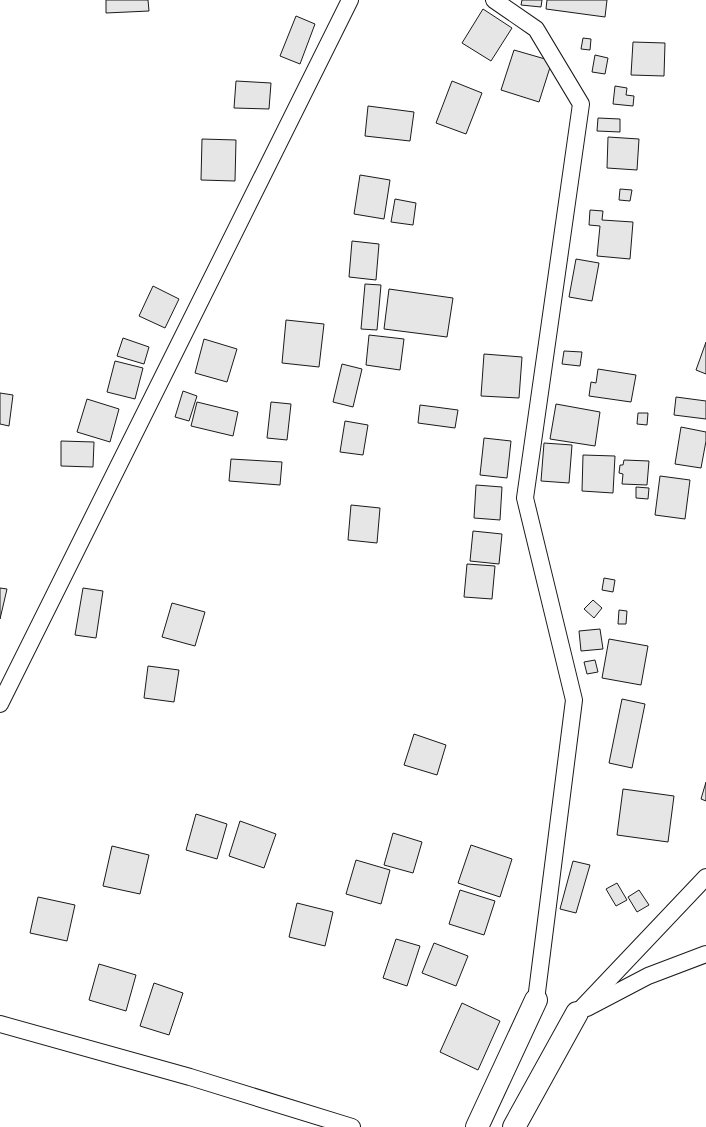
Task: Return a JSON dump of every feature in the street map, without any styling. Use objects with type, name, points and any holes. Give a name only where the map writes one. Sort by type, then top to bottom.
[{"type":"main road","points":[[477,1127],[536,1000]]},
{"type":"main road","points":[[514,1127],[577,1013]]},
{"type":"street","points":[[0,704],[350,0]]},
{"type":"street","points":[[494,0],[536,29],[581,104],[525,498],[574,700],[536,1000]]},
{"type":"street","points":[[577,1013],[706,877]]},
{"type":"street","points":[[577,1013],[648,976],[706,954]]},
{"type":"street","points":[[0,1024],[190,1077],[352,1127]]},
{"type":"building","points":[[106,0],[148,0],[149,11],[106,13]]},
{"type":"building","points":[[522,0],[542,0],[541,7],[521,5]]},
{"type":"building","points":[[547,0],[607,0],[605,17],[546,9]]},
{"type":"building","points":[[483,9],[512,28],[491,61],[462,43]]},
{"type":"building","points":[[296,16],[315,24],[300,64],[280,56]]},
{"type":"building","points":[[583,38],[591,39],[590,50],[581,49]]},
{"type":"building","points":[[633,42],[665,43],[664,76],[631,75]]},
{"type":"building","points":[[514,50],[552,61],[539,102],[501,90]]},
{"type":"building","points":[[595,55],[608,58],[605,74],[592,72]]},
{"type":"building","points":[[236,81],[271,83],[269,109],[234,108]]},
{"type":"building","points":[[452,81],[482,93],[466,134],[436,123]]},
{"type":"building","points":[[615,86],[627,88],[626,95],[634,96],[633,106],[613,104]]},
{"type":"building","points":[[368,106],[414,112],[410,141],[365,136]]},
{"type":"building","points":[[598,118],[620,119],[620,132],[597,131]]},
{"type":"building","points":[[608,137],[639,139],[637,170],[607,168]]},
{"type":"building","points":[[202,139],[236,140],[235,181],[201,180]]},
{"type":"building","points":[[360,175],[390,180],[384,219],[354,214]]},
{"type":"building","points":[[620,189],[632,190],[630,201],[619,200]]},
{"type":"building","points":[[395,199],[416,203],[413,225],[391,222]]},
{"type":"building","points":[[590,210],[603,211],[602,220],[633,222],[630,259],[597,256],[600,226],[589,225]]},
{"type":"building","points":[[352,241],[379,244],[376,280],[349,277]]},
{"type":"building","points":[[576,259],[599,263],[592,301],[569,297]]},
{"type":"building","points":[[365,284],[381,285],[377,330],[361,329]]},
{"type":"building","points":[[153,286],[179,299],[165,328],[139,316]]},
{"type":"building","points":[[389,289],[453,298],[447,337],[384,329]]},
{"type":"building","points":[[286,320],[324,324],[319,367],[282,363]]},
{"type":"building","points":[[369,335],[404,339],[400,370],[366,365]]},
{"type":"building","points":[[123,338],[149,347],[144,364],[117,356]]},
{"type":"building","points":[[204,339],[237,349],[227,382],[195,373]]},
{"type":"building","points":[[706,342],[706,374],[696,370]]},
{"type":"building","points":[[564,351],[582,352],[580,366],[562,364]]},
{"type":"building","points":[[484,354],[522,357],[519,398],[481,396]]},
{"type":"building","points":[[115,361],[143,368],[135,399],[107,392]]},
{"type":"building","points":[[342,364],[362,369],[353,407],[333,402]]},
{"type":"building","points":[[598,369],[636,375],[631,402],[589,396],[591,382],[596,383]]},
{"type":"building","points":[[183,391],[197,396],[189,421],[175,417]]},
{"type":"building","points":[[0,393],[13,395],[9,426],[0,424]]},
{"type":"building","points":[[676,397],[706,401],[706,419],[674,415]]},
{"type":"building","points":[[87,399],[119,409],[110,442],[77,432]]},
{"type":"building","points":[[197,402],[238,412],[233,436],[191,426]]},
{"type":"building","points":[[271,402],[291,404],[287,440],[267,438]]},
{"type":"building","points":[[556,404],[600,412],[595,446],[550,439]]},
{"type":"building","points":[[420,405],[458,410],[455,428],[418,423]]},
{"type":"building","points":[[638,413],[648,413],[647,425],[637,424]]},
{"type":"building","points":[[345,421],[368,425],[363,455],[340,452]]},
{"type":"building","points":[[681,427],[706,432],[706,441],[701,468],[675,464]]},
{"type":"building","points":[[484,438],[511,441],[507,478],[480,475]]},
{"type":"building","points":[[61,441],[94,442],[93,467],[61,466]]},
{"type":"building","points":[[544,443],[572,445],[569,483],[541,481]]},
{"type":"building","points":[[583,455],[615,456],[613,493],[582,491]]},
{"type":"building","points":[[231,459],[282,462],[280,485],[229,481]]},
{"type":"building","points":[[624,460],[649,461],[647,485],[622,484],[623,474],[619,473],[620,465],[623,465]]},
{"type":"building","points":[[660,476],[690,480],[685,519],[655,515]]},
{"type":"building","points":[[476,485],[502,487],[500,520],[474,518]]},
{"type":"building","points":[[636,487],[649,488],[648,499],[636,498]]},
{"type":"building","points":[[351,505],[380,508],[377,543],[348,540]]},
{"type":"building","points":[[473,531],[502,534],[499,564],[470,561]]},
{"type":"building","points":[[467,564],[495,566],[492,599],[464,597]]},
{"type":"building","points":[[604,578],[615,580],[613,592],[602,590]]},
{"type":"building","points":[[0,588],[7,589],[0,619]]},
{"type":"building","points":[[83,588],[103,591],[96,638],[75,635]]},
{"type":"building","points":[[593,600],[602,608],[594,618],[584,609]]},
{"type":"building","points":[[172,603],[205,612],[195,646],[162,637]]},
{"type":"building","points":[[619,610],[627,611],[626,624],[618,624]]},
{"type":"building","points":[[600,629],[603,649],[581,651],[579,631]]},
{"type":"building","points":[[609,639],[648,646],[641,685],[602,678]]},
{"type":"building","points":[[595,660],[598,672],[587,674],[584,662]]},
{"type":"building","points":[[148,666],[179,670],[174,702],[144,698]]},
{"type":"building","points":[[622,699],[645,704],[632,768],[609,763]]},
{"type":"building","points":[[414,734],[446,745],[437,775],[404,765]]},
{"type":"building","points":[[706,782],[706,801],[701,799]]},
{"type":"building","points":[[623,789],[674,796],[668,842],[617,835]]},
{"type":"building","points":[[196,814],[227,824],[217,859],[186,850]]},
{"type":"building","points":[[240,821],[276,834],[264,868],[229,856]]},
{"type":"building","points":[[393,833],[422,842],[413,873],[384,865]]},
{"type":"building","points":[[471,845],[512,859],[500,897],[458,883]]},
{"type":"building","points":[[112,846],[149,855],[140,894],[103,886]]},
{"type":"building","points":[[356,860],[390,870],[381,904],[346,894]]},
{"type":"building","points":[[573,861],[590,865],[576,913],[560,909]]},
{"type":"building","points":[[617,883],[627,900],[616,906],[606,889]]},
{"type":"building","points":[[460,890],[495,901],[484,935],[449,924]]},
{"type":"building","points":[[639,890],[649,905],[637,912],[628,897]]},
{"type":"building","points":[[38,897],[75,905],[67,941],[30,933]]},
{"type":"building","points":[[297,903],[333,912],[325,946],[289,937]]},
{"type":"building","points":[[396,939],[420,946],[407,986],[383,978]]},
{"type":"building","points":[[434,943],[468,956],[456,986],[422,973]]},
{"type":"building","points":[[99,964],[136,975],[126,1011],[89,1000]]},
{"type":"building","points":[[154,983],[183,993],[169,1035],[140,1026]]},
{"type":"building","points":[[462,1003],[500,1021],[478,1070],[440,1052]]}]
